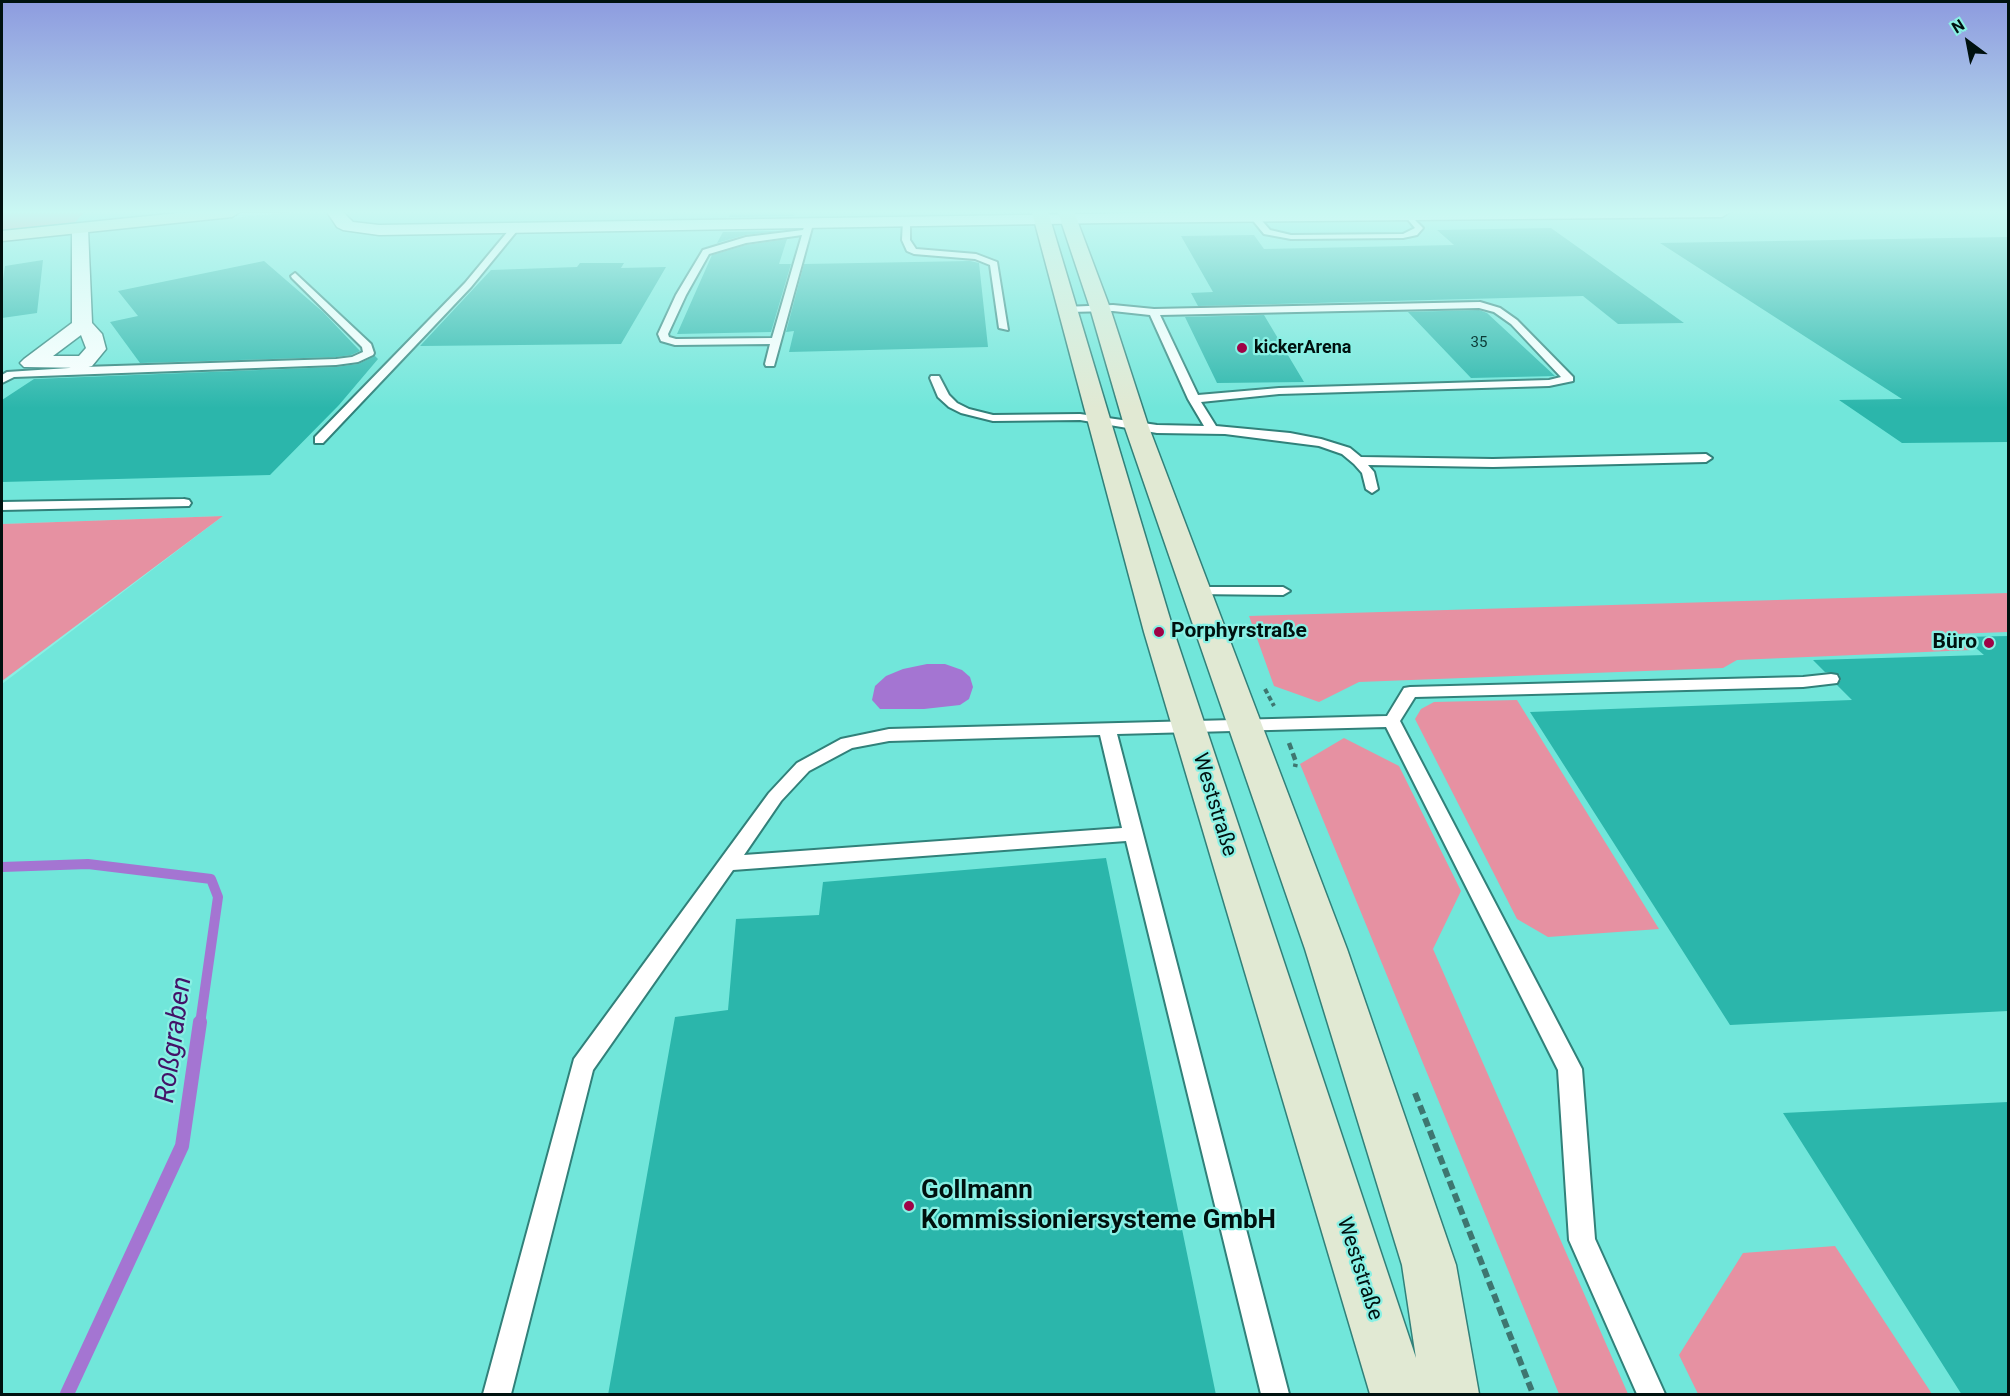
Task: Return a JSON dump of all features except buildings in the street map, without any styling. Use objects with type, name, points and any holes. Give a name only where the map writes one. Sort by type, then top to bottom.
[{"type":"main road","name":"Weststraße","points":[[1058,277],[1159,632],[1173,728],[1399,1395]]},
{"type":"main road","points":[[1089,277],[1136,425],[1326,949],[1429,1265],[1450,1395]]},
{"type":"street","points":[[81,277],[82,325],[92,334],[96,349],[78,366],[31,363],[82,325]]},
{"type":"lane","points":[[2,380],[11,374],[78,366],[336,362],[354,360],[369,353],[367,346],[296,277]]},
{"type":"lane","points":[[319,440],[475,277]]},
{"type":"lane","points":[[692,277],[663,334],[665,339],[675,342],[776,341]]},
{"type":"lane","points":[[770,364],[794,277]]},
{"type":"lane","points":[[996,277],[1004,328]]},
{"type":"lane","points":[[1067,309],[1100,308],[1154,312],[1480,305],[1497,310],[1514,321],[1569,379],[1549,383],[1279,391],[1194,399]]},
{"type":"lane","points":[[1154,312],[1194,399],[1212,430]]},
{"type":"lane","points":[[935,378],[944,397],[965,411],[993,417],[1080,417],[1157,429],[1212,430],[1290,437],[1321,443],[1346,451],[1358,461],[1368,472],[1372,489]]},
{"type":"lane","points":[[1358,461],[1493,463],[1706,458]]},
{"type":"lane","points":[[2,506],[184,503]]},
{"type":"lane","points":[[1197,591],[1283,591]]},
{"type":"lane","points":[[1392,721],[1410,692],[1803,682],[1831,679]]},
{"type":"lane","points":[[497,1395],[582,1066],[775,797],[803,767],[847,743],[889,735],[1392,721]]},
{"type":"lane","points":[[1392,721],[1570,1069],[1582,1240],[1651,1395]]},
{"type":"lane","points":[[1107,730],[1275,1395]]},
{"type":"lane","points":[[727,863],[1133,834]]},
{"type":"path","points":[[1411,1084],[1533,1395]]},
{"type":"shaded area","points":[[2,277],[2008,277],[2008,1394],[2,1394],[2,684],[223,516],[2,524]]},
{"type":"shaded area","points":[[223,516],[2,681],[2,524]]},
{"type":"shaded area","points":[[2008,593],[2008,632],[1953,634],[1972,650],[1737,660],[1723,668],[1359,682],[1319,702],[1274,686],[1249,616]]},
{"type":"shaded area","points":[[927,664],[945,664],[962,670],[970,677],[973,687],[969,699],[960,705],[924,709],[880,709],[872,700],[875,686],[886,676],[903,669]]},
{"type":"shaded area","points":[[1517,700],[1659,929],[1548,937],[1517,919],[1415,719],[1421,709],[1434,702]]},
{"type":"shaded area","points":[[1344,738],[1399,766],[1461,891],[1433,949],[1628,1394],[1559,1394],[1300,764]]},
{"type":"shaded area","points":[[1835,1246],[1932,1394],[1698,1394],[1679,1355],[1743,1253]]},
{"type":"waterway","name":"Roßgraben","points":[[2,867],[88,864],[211,879],[218,897],[200,1024]]},
{"type":"waterway","name":"Roßgraben","points":[[67,1394],[182,1146],[200,1022]]},
{"type":"place","name":"kickerArena","points":[[1242,348]]},
{"type":"place","name":"Porphyrstraße","points":[[1159,632]]},
{"type":"place","name":"Büro","points":[[1989,643]]},
{"type":"place","name":"Gollmann Kommissioniersysteme GmbH","points":[[909,1206]]}]
